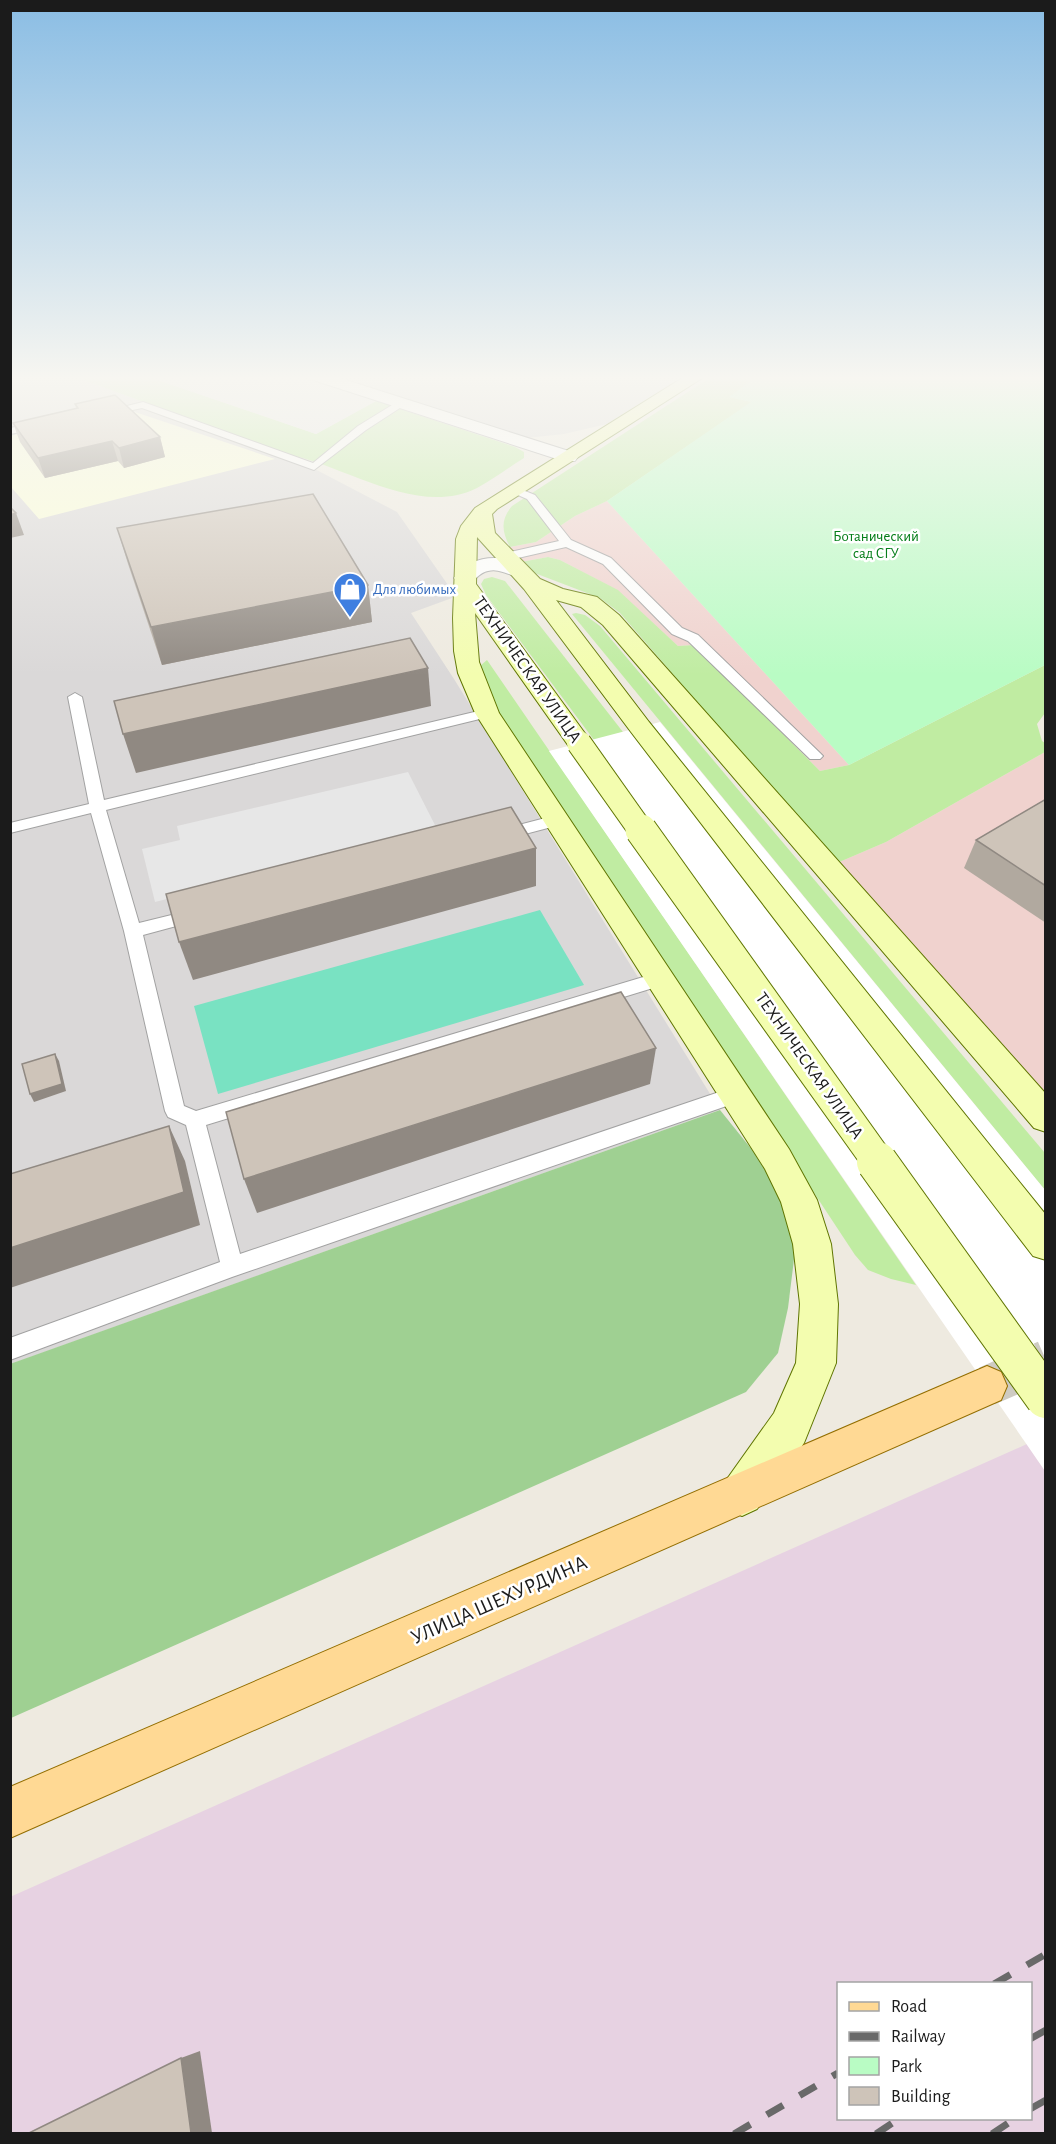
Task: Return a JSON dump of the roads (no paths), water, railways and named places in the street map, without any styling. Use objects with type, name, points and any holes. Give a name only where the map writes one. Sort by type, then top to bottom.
[{"type":"main road","points":[[539,475],[482,512],[485,534],[519,571],[1046,1244]]},
{"type":"main road","name":"ТЕХНИЧЕСКАЯ УЛИЦА","points":[[482,512],[471,526],[466,539],[465,581],[1046,1398]]},
{"type":"main road","points":[[519,571],[556,594],[589,602],[611,620],[1046,1118]]},
{"type":"main road","points":[[465,581],[463,614],[467,655],[470,673],[487,713],[777,1159],[799,1200],[812,1244],[819,1304],[816,1363],[789,1428],[742,1494]]},
{"type":"main road","name":"УЛИЦА ШЕХУРДИНА","points":[[10,1814],[987,1386]]},
{"type":"street","points":[[465,581],[474,568],[489,564],[506,566],[519,571]]},
{"type":"lane","points":[[514,490],[531,497],[567,543],[607,561],[677,631],[693,638],[815,756]]},
{"type":"lane","points":[[519,571],[567,543]]},
{"type":"lane","points":[[75,697],[97,806],[133,931],[175,1111],[195,1120],[660,979]]},
{"type":"lane","points":[[10,828],[487,713]]},
{"type":"lane","points":[[479,841],[556,820]]},
{"type":"lane","points":[[133,931],[213,910]]},
{"type":"lane","points":[[10,1349],[232,1267],[734,1095]]},
{"type":"lane","points":[[195,1120],[232,1267]]},
{"type":"tunnel","points":[[987,1386],[1046,1360]]},
{"type":"railway","points":[[997,1982],[1046,1954]]},
{"type":"railway","points":[[1032,2038],[1046,2030]]},
{"type":"railway","points":[[734,2134],[837,2074]]},
{"type":"railway","points":[[1032,2108],[1046,2100]]},
{"type":"railway","points":[[876,2134],[897,2120]]},
{"type":"railway","points":[[992,2134],[1013,2120]]},
{"type":"place","name":"Для любимых","points":[[350,618]]},
{"type":"park label","name":"Ботанический сад СГУ","points":[[876,544]]}]
